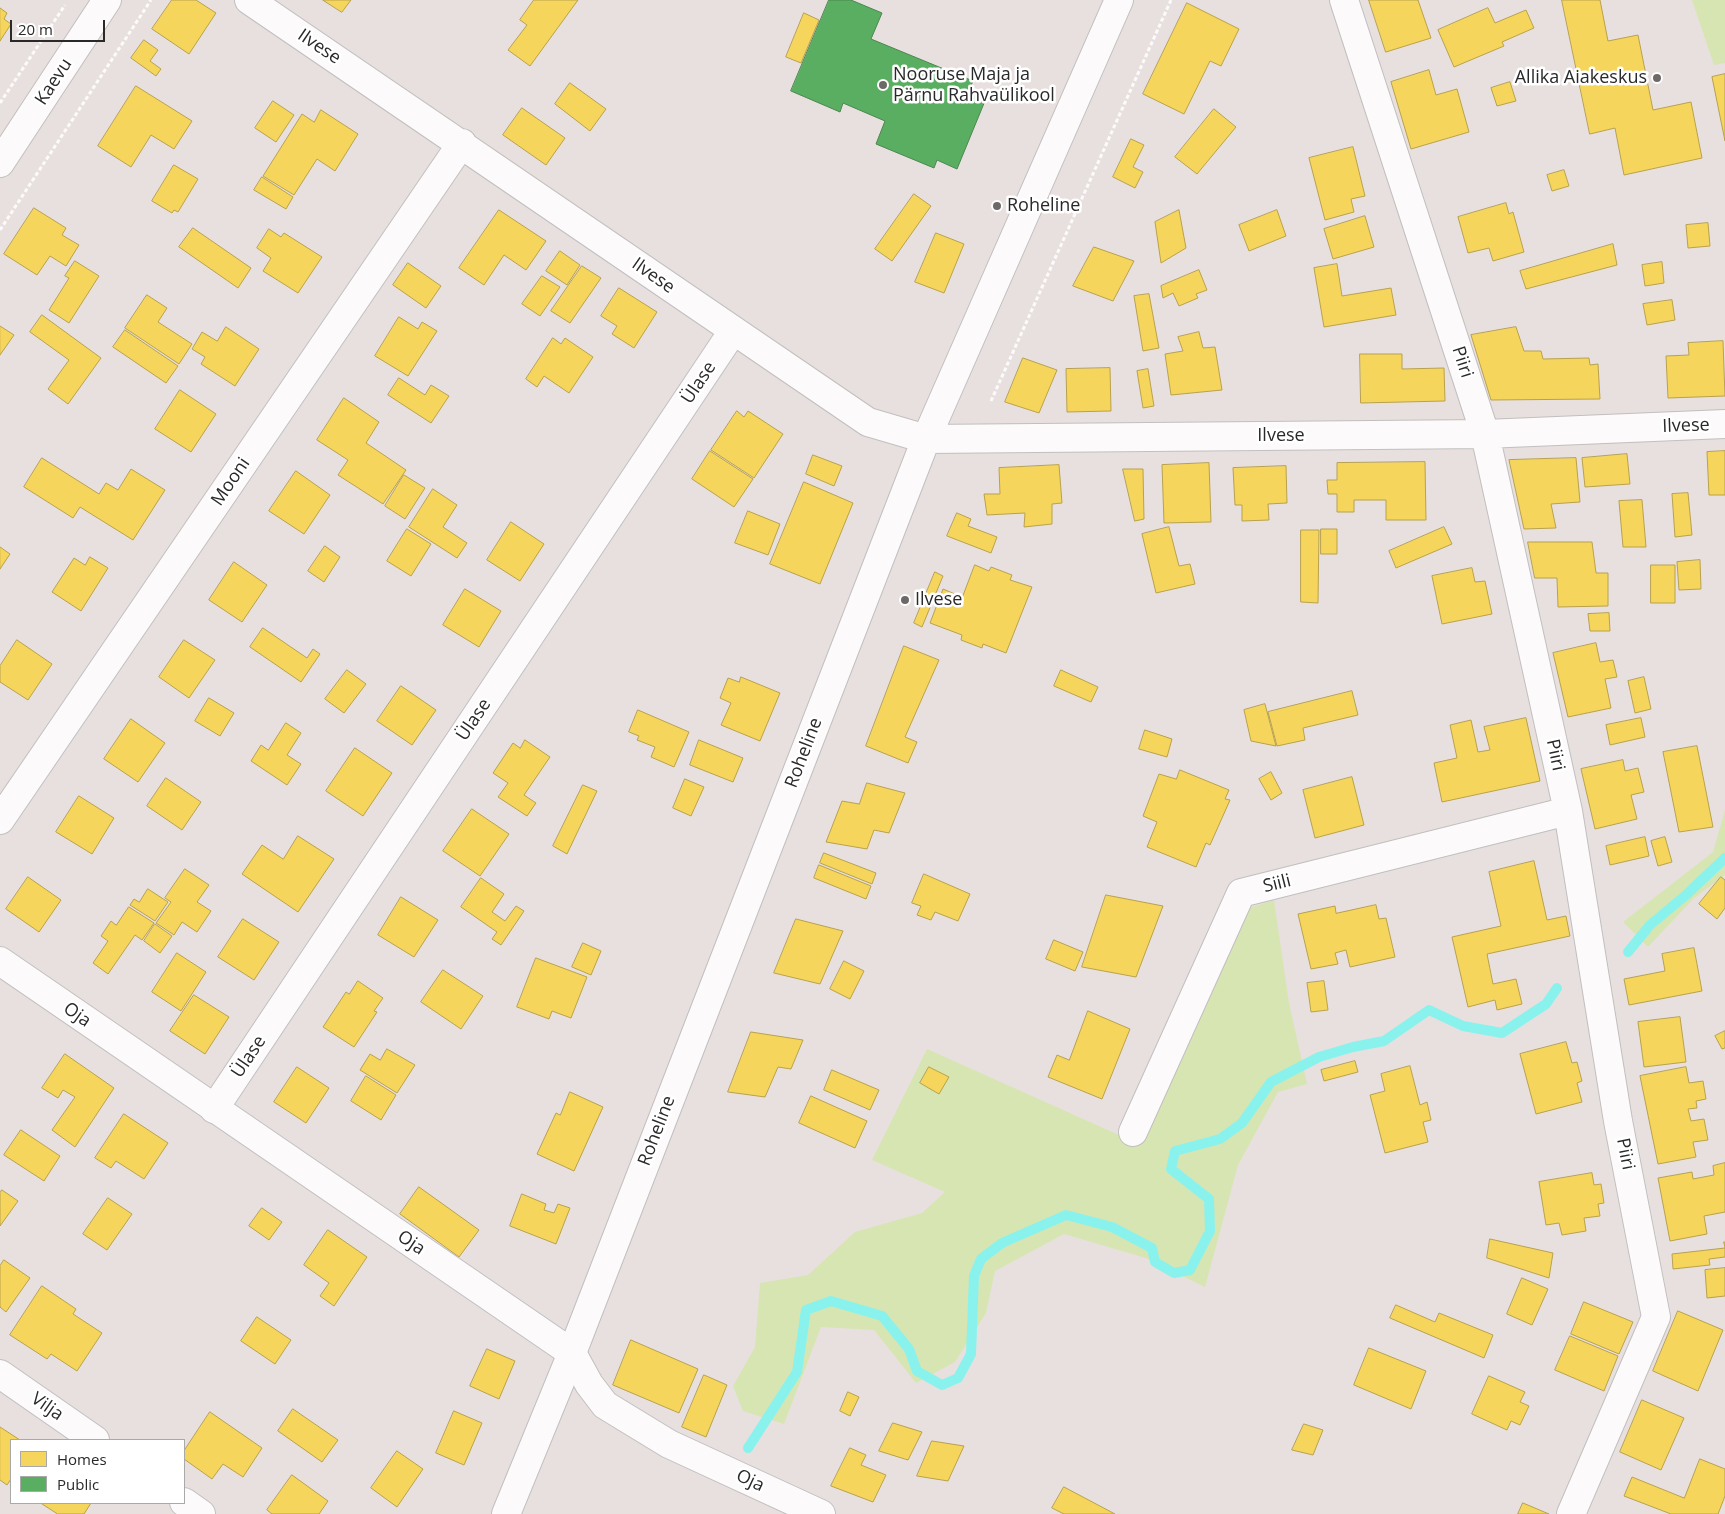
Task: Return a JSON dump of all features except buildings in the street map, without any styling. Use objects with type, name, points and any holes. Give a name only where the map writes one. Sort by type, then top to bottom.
[{"type":"street","name":"Kaevu","points":[[0,163],[107,0]]},
{"type":"street","name":"Ilvese","points":[[249,0],[462,143],[868,422],[926,439],[1486,434],[1725,424]]},
{"type":"street","name":"Roheline","points":[[506,1514],[572,1353],[926,439],[1119,0]]},
{"type":"street","name":"Piiri","points":[[1344,0],[1486,434],[1568,811],[1618,1121],[1656,1318],[1571,1514]]},
{"type":"street","name":"Mooni","points":[[0,820],[462,143]]},
{"type":"street","name":"Ülase","points":[[214,1109],[733,331]]},
{"type":"street","name":"Siili","points":[[1133,1132],[1241,893],[1568,811]]},
{"type":"street","name":"Oja","points":[[0,961],[572,1353],[589,1384],[605,1405],[669,1444],[822,1514]]},
{"type":"street","name":"Vilja","points":[[0,1374],[94,1439]]},
{"type":"street","points":[[185,1503],[200,1514]]},
{"type":"path","points":[[0,102],[68,0]]},
{"type":"path","points":[[0,230],[151,0]]},
{"type":"path","points":[[991,401],[1171,0]]},
{"type":"green space","points":[[1692,0],[1725,0],[1725,63],[1714,65]]},
{"type":"green space","points":[[1725,810],[1725,875],[1694,898],[1648,947],[1623,922],[1713,852]]},
{"type":"green space","points":[[1274,900],[1289,1003],[1307,1084],[1278,1092],[1238,1165],[1205,1287],[1146,1258],[1064,1234],[995,1271],[986,1313],[955,1362],[916,1383],[874,1330],[821,1327],[784,1424],[743,1411],[733,1386],[755,1347],[760,1283],[808,1275],[855,1232],[922,1213],[945,1192],[872,1160],[927,1049],[1139,1144],[1246,909]]},
{"type":"waterway","points":[[1628,952],[1650,925],[1686,895],[1725,858]]},
{"type":"waterway","points":[[748,1448],[797,1372],[806,1310],[831,1301],[882,1316],[909,1349],[917,1371],[942,1385],[958,1378],[971,1354],[974,1276],[981,1259],[1002,1243],[1066,1215],[1112,1227],[1152,1248],[1155,1262],[1174,1273],[1190,1270],[1210,1231],[1209,1199],[1171,1169],[1175,1151],[1220,1139],[1242,1123],[1271,1082],[1319,1057],[1353,1047],[1384,1041],[1429,1010],[1463,1026],[1502,1033],[1546,1004],[1557,988]]},
{"type":"place","name":"Allika Aiakeskus","points":[[1657,78]]},
{"type":"place","name":"Nooruse Maja ja Pärnu Rahvaülikool","points":[[883,85]]},
{"type":"place","name":"Roheline","points":[[997,206]]},
{"type":"place","name":"Ilvese","points":[[905,600]]}]
